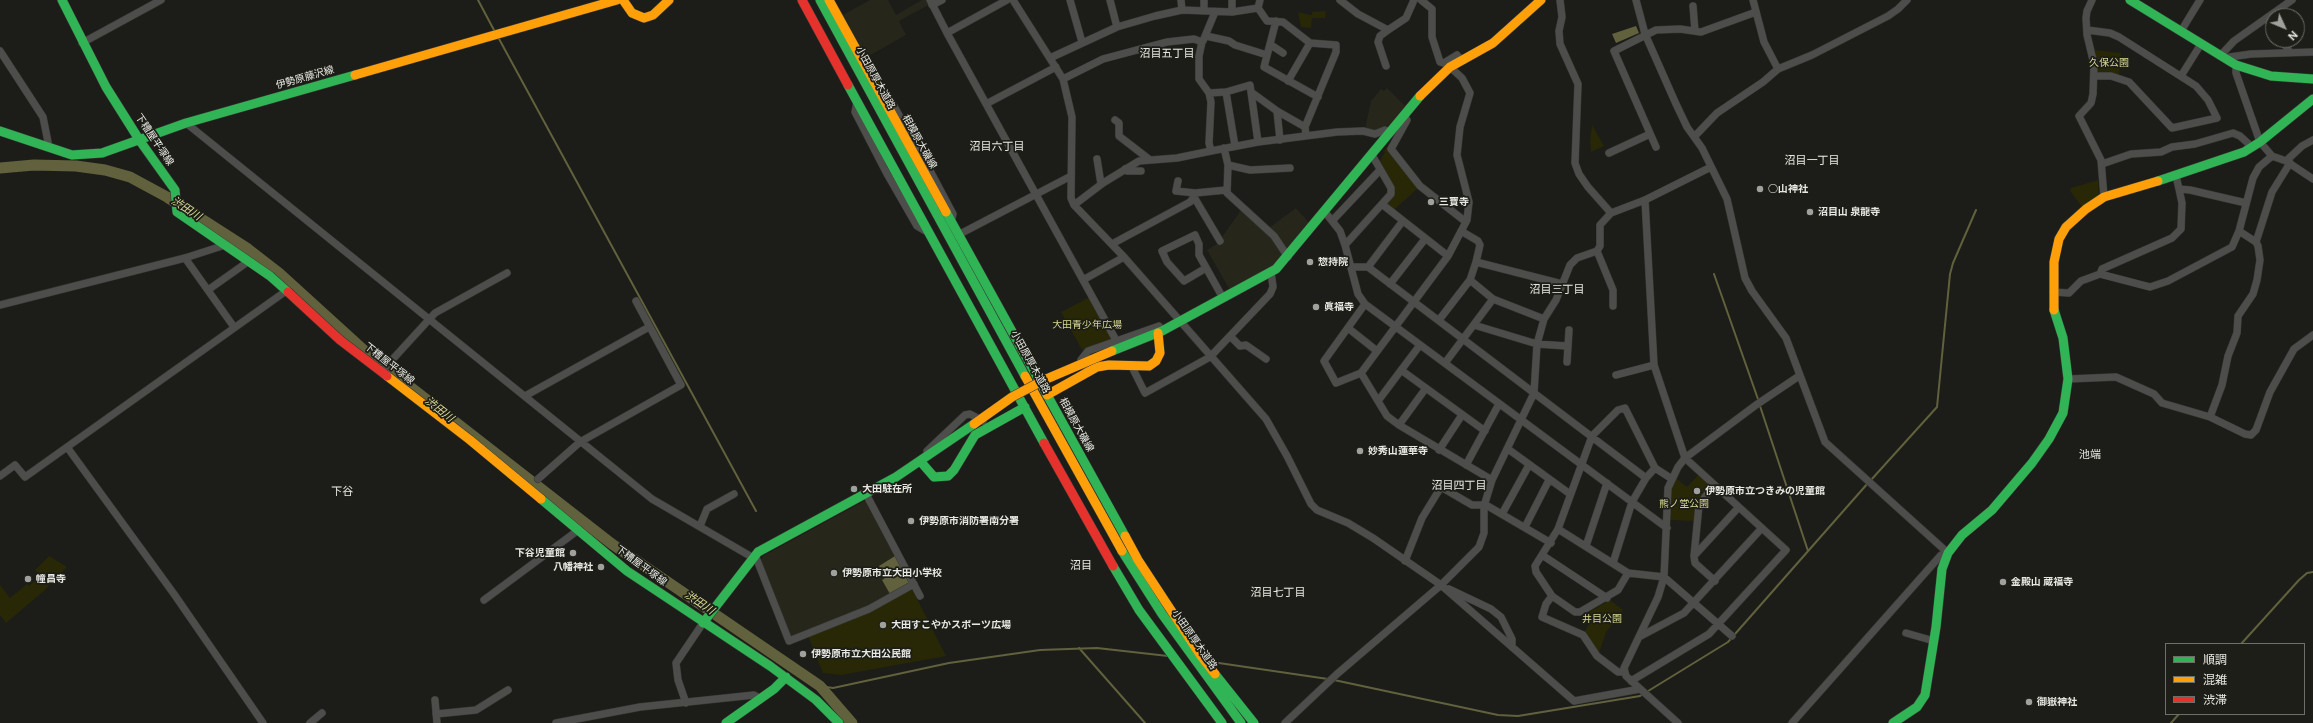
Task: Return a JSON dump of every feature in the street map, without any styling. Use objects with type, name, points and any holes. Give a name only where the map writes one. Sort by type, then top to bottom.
[{"type":"main road","name":"下糟屋平塚線","points":[[62,0],[82,43],[140,141],[175,190],[177,211],[182,217],[270,276],[340,340],[470,440],[577,531],[627,571],[708,617],[816,700],[839,723]]},
{"type":"main road","name":"伊勢原藤沢線","points":[[0,131],[46,148],[72,155],[102,153],[186,124],[617,0]]},
{"type":"main road","points":[[623,0],[632,13],[644,18],[653,16],[669,0]]},
{"type":"main road","points":[[802,0],[1098,542],[1139,610],[1170,653],[1183,658],[1222,723]]},
{"type":"main road","name":"小田原厚木道路","points":[[811,0],[1062,460],[1124,569],[1183,658],[1200,668],[1241,723]]},
{"type":"main road","name":"小田原厚木道路","points":[[820,0],[1087,490],[1183,658]]},
{"type":"main road","name":"相模原大磯線","points":[[829,0],[1138,560],[1201,656],[1200,668],[1254,723]]},
{"type":"main road","points":[[708,617],[753,557],[921,462],[1012,397],[1038,383],[1160,332],[1271,272],[1288,257],[1429,85],[1450,67],[1493,43],[1541,0]]},
{"type":"main road","points":[[2130,0],[2236,65],[2254,72],[2281,78],[2313,79]]},
{"type":"main road","points":[[1893,723],[1908,715],[1922,702],[1927,686],[1934,641],[1942,569],[1948,553],[1962,536],[1992,510],[2041,452],[2064,413],[2068,379],[2063,338],[2055,316],[2054,292],[2054,262],[2062,233],[2086,210],[2104,197],[2226,160],[2256,145],[2313,99]]},
{"type":"main road","points":[[1047,395],[1087,372],[1109,365],[1132,367],[1149,366],[1156,361],[1160,353],[1160,332]]},
{"type":"main road","points":[[921,462],[934,477],[948,476],[954,470],[970,440],[988,427],[1025,407]]},
{"type":"main road","name":"小田原厚木道路","points":[[1200,668],[1232,723]]},
{"type":"main road","points":[[726,723],[774,689],[786,677]]},
{"type":"street","points":[[82,43],[161,0]]},
{"type":"street","points":[[942,0],[931,3],[1117,342]]},
{"type":"street","points":[[947,33],[1007,0]]},
{"type":"street","points":[[1013,0],[1063,79],[1072,117],[1071,198],[1074,205],[1124,257],[1210,357],[1266,419],[1287,456],[1311,504],[1317,510],[1354,527],[1442,586],[1574,700],[1642,690]]},
{"type":"street","points":[[1070,0],[1076,13],[1082,42]]},
{"type":"street","points":[[1110,0],[1117,27]]},
{"type":"street","points":[[1181,0],[1182,10]]},
{"type":"street","points":[[1204,0],[1204,10]]},
{"type":"street","points":[[1232,0],[1232,12]]},
{"type":"street","points":[[1260,0],[1258,8],[1267,21],[1283,22],[1310,43],[1336,46],[1336,52],[1305,126],[1306,135]]},
{"type":"street","points":[[1340,0],[1358,14],[1388,30]]},
{"type":"street","points":[[1386,66],[1378,42],[1380,36],[1406,18],[1414,0]]},
{"type":"street","points":[[1421,0],[1432,9],[1432,37],[1440,62],[1444,63],[1457,55],[1461,60]]},
{"type":"street","points":[[1560,0],[1562,17],[1559,31],[1560,44],[1578,84],[1575,163],[1579,174],[1588,187],[1612,213]]},
{"type":"street","points":[[1636,0],[1644,34],[1682,117],[1695,136],[1711,167],[1731,212],[1745,278],[1786,338],[1825,442],[1948,553]]},
{"type":"street","points":[[1753,0],[1765,46],[1778,69]]},
{"type":"street","points":[[1695,136],[1716,113],[1763,82],[1778,69],[1812,55],[1888,16],[1898,10],[1907,0]]},
{"type":"street","points":[[2092,0],[2087,11],[2087,30],[2094,76],[2091,103],[2078,116],[2102,164],[2104,197]]},
{"type":"street","points":[[2181,31],[2200,0]]},
{"type":"street","points":[[2281,8],[2292,0]]},
{"type":"street","points":[[1693,6],[1695,31]]},
{"type":"street","points":[[1050,58],[1117,27],[1182,10],[1232,12],[1258,8]]},
{"type":"street","points":[[1211,151],[1209,143],[1212,102],[1209,93],[1199,78],[1199,56],[1214,12]]},
{"type":"street","points":[[1656,147],[1614,51],[1644,34],[1656,30],[1701,32],[1756,12]]},
{"type":"street","points":[[2223,58],[2234,42],[2265,19]]},
{"type":"street","points":[[1261,55],[1271,45],[1276,21]]},
{"type":"street","points":[[2087,30],[2110,33],[2119,37],[2181,76],[2203,93],[2216,118],[2192,125],[2172,128],[2129,82],[2111,76],[2094,76]]},
{"type":"street","points":[[1063,79],[1103,59],[1141,48],[1186,39],[1229,41],[1238,49],[1261,55]]},
{"type":"street","points":[[1288,81],[1310,43]]},
{"type":"street","points":[[2181,76],[2201,44]]},
{"type":"street","points":[[1271,45],[1283,53]]},
{"type":"street","points":[[0,51],[43,117],[48,142],[46,148]]},
{"type":"street","points":[[2223,58],[2289,51],[2313,52]]},
{"type":"street","points":[[1261,55],[1264,67],[1318,97]]},
{"type":"street","points":[[2236,65],[2236,73],[2256,145]]},
{"type":"street","points":[[986,104],[1056,67]]},
{"type":"street","points":[[1365,304],[1324,361],[1336,383],[1361,373],[1448,256],[1466,222],[1469,202],[1458,155],[1460,127],[1470,93],[1462,78],[1450,67]]},
{"type":"street","points":[[1209,93],[1226,92],[1250,85],[1258,142]]},
{"type":"street","points":[[877,88],[887,94],[953,214],[951,222]]},
{"type":"street","points":[[1226,92],[1235,146]]},
{"type":"street","points":[[1251,92],[1277,111],[1305,126]]},
{"type":"street","points":[[857,100],[856,112],[887,171],[917,226],[930,234]]},
{"type":"street","points":[[1277,111],[1280,140]]},
{"type":"street","points":[[1404,115],[1408,120],[1391,149],[1420,186],[1466,222]]},
{"type":"street","points":[[1116,120],[1119,123],[1119,136],[1150,160]]},
{"type":"street","points":[[186,124],[525,396],[580,442],[652,498],[757,560],[790,641],[869,609],[914,584]]},
{"type":"street","points":[[1074,205],[1101,184],[1139,161],[1306,135],[1363,131],[1375,134],[1385,130],[1392,132]]},
{"type":"street","points":[[2102,164],[2131,154],[2161,152],[2172,146],[2195,144],[2233,133],[2256,145],[2272,156],[2288,162],[2313,179]]},
{"type":"street","points":[[1609,153],[1650,134]]},
{"type":"street","points":[[2210,418],[2222,385],[2228,356],[2237,333],[2238,316],[2253,294],[2257,280],[2260,260],[2256,242],[2272,192],[2288,162],[2302,146],[2313,140]]},
{"type":"street","points":[[1224,148],[1228,165],[1226,190]]},
{"type":"street","points":[[1345,245],[1383,205],[1391,194],[1391,188],[1372,155]]},
{"type":"street","points":[[2054,292],[2069,293],[2081,281],[2100,274],[2150,287],[2168,281],[2232,247],[2239,231],[2253,178],[2259,167],[2272,156]]},
{"type":"street","points":[[1099,163],[1101,184]]},
{"type":"street","points":[[1228,165],[1250,170],[1290,168]]},
{"type":"street","points":[[1285,723],[1337,674],[1442,586],[1479,547],[1484,533],[1484,506],[1492,480],[1522,421],[1534,393],[1537,344],[1544,320],[1556,300],[1570,265],[1577,258],[1597,251],[1600,246],[1600,226],[1612,213],[1645,200],[1711,167]]},
{"type":"street","points":[[1125,169],[1127,171],[1138,172]]},
{"type":"street","points":[[1332,221],[1380,170]]},
{"type":"street","points":[[958,235],[1035,193],[1071,176]]},
{"type":"street","points":[[2100,274],[2102,269],[2172,238],[2181,229],[2182,203],[2176,176]]},
{"type":"street","points":[[1178,181],[1176,191],[1194,195],[1226,190]]},
{"type":"street","points":[[2179,189],[2190,190],[2246,203]]},
{"type":"street","points":[[1226,190],[1274,236],[1288,257]]},
{"type":"street","points":[[1194,195],[1220,241]]},
{"type":"street","points":[[1112,244],[1190,202],[1194,195]]},
{"type":"street","points":[[1632,681],[1709,634],[1786,550],[1761,529],[1685,458],[1654,365],[1645,200]]},
{"type":"street","points":[[1383,205],[1402,222],[1448,256]]},
{"type":"street","points":[[1325,212],[1340,231],[1358,294],[1365,304],[1580,465],[1607,483],[1667,528]]},
{"type":"street","points":[[1368,267],[1402,222]]},
{"type":"street","points":[[1439,320],[1470,280],[1476,262],[1480,245],[1478,241],[1461,231]]},
{"type":"street","points":[[2239,231],[2256,242]]},
{"type":"street","points":[[1206,268],[1184,281],[1167,262],[1162,251],[1194,235],[1199,244],[1199,255],[1223,298]]},
{"type":"street","points":[[1390,284],[1425,239]]},
{"type":"street","points":[[0,305],[185,258],[225,245]]},
{"type":"street","points":[[1597,251],[1613,290],[1613,306]]},
{"type":"street","points":[[1083,280],[1124,257]]},
{"type":"street","points":[[185,258],[234,327]]},
{"type":"street","points":[[208,290],[249,261]]},
{"type":"street","points":[[1476,262],[1562,284]]},
{"type":"street","points":[[1350,267],[1368,267],[1646,478]]},
{"type":"street","points":[[1132,367],[1145,393],[1210,357],[1270,294],[1274,287],[1271,272]]},
{"type":"street","points":[[381,372],[435,313],[507,273]]},
{"type":"street","points":[[1470,280],[1493,299],[1544,320]]},
{"type":"street","points":[[0,476],[15,465],[25,477],[286,291]]},
{"type":"street","points":[[1444,363],[1493,299]]},
{"type":"street","points":[[538,479],[580,442],[681,386],[636,301]]},
{"type":"street","points":[[1474,325],[1537,344],[1567,346]]},
{"type":"street","points":[[525,396],[649,326]]},
{"type":"street","points":[[1087,372],[1081,360],[1083,355],[1088,351],[1159,326],[1160,332]]},
{"type":"street","points":[[1348,328],[1377,351]]},
{"type":"street","points":[[1567,362],[1569,330]]},
{"type":"street","points":[[2068,379],[2116,377],[2154,394],[2162,403],[2210,418],[2245,434],[2251,435],[2256,430],[2270,392],[2294,349],[2313,335]]},
{"type":"street","points":[[1230,336],[1240,346],[1246,345],[1266,359]]},
{"type":"street","points":[[1378,401],[1420,345]]},
{"type":"street","points":[[1616,375],[1654,365]]},
{"type":"street","points":[[1402,370],[1485,431]]},
{"type":"street","points":[[1361,373],[1387,416],[1439,450],[1492,480]]},
{"type":"street","points":[[1624,672],[1658,597],[1664,577],[1668,488],[1678,467],[1685,458],[1756,405],[1799,376]]},
{"type":"street","points":[[1399,425],[1426,388]]},
{"type":"street","points":[[1466,465],[1499,404]]},
{"type":"street","points":[[1628,573],[1618,590],[1580,612],[1575,612],[1552,596],[1536,572],[1535,566],[1558,529],[1580,465],[1592,436],[1618,410],[1625,408],[1655,468],[1672,479]]},
{"type":"street","points":[[908,470],[908,463],[929,449],[965,415],[974,416],[988,427]]},
{"type":"street","points":[[1439,450],[1462,415]]},
{"type":"street","points":[[67,447],[174,594],[263,723]]},
{"type":"street","points":[[1508,449],[1570,494]]},
{"type":"street","points":[[1502,514],[1529,464]]},
{"type":"street","points":[[1613,563],[1632,502],[1646,478],[1655,468]]},
{"type":"street","points":[[1525,527],[1549,480]]},
{"type":"street","points":[[1586,546],[1607,483]]},
{"type":"street","points":[[1714,486],[1699,505],[1694,556],[1695,563],[1715,581]]},
{"type":"street","points":[[1405,561],[1422,518],[1441,487],[1472,505],[1484,506],[1502,514],[1550,542]]},
{"type":"street","points":[[700,526],[707,509],[734,494]]},
{"type":"street","points":[[866,494],[920,596]]},
{"type":"street","points":[[1694,556],[1738,508]]},
{"type":"street","points":[[1558,529],[1628,573],[1664,577],[1732,636]]},
{"type":"street","points":[[1639,637],[1684,613],[1695,603],[1761,529]]},
{"type":"street","points":[[484,600],[577,531]]},
{"type":"street","points":[[1792,723],[1941,555],[1948,553]]},
{"type":"street","points":[[1542,555],[1606,598]]},
{"type":"street","points":[[1442,586],[1491,608],[1501,618],[1512,639],[1512,647]]},
{"type":"street","points":[[1552,596],[1546,604],[1542,616],[1583,634],[1597,656],[1618,672],[1624,672],[1678,723]]},
{"type":"street","points":[[686,703],[678,680],[676,663],[708,617]]},
{"type":"street","points":[[1906,633],[1934,641]]},
{"type":"street","points":[[436,714],[476,710],[508,690]]},
{"type":"street","points":[[556,723],[640,707],[754,695],[760,698]]},
{"type":"street","points":[[435,700],[437,723]]},
{"type":"street","points":[[310,723],[322,713]]},
{"type":"shaded area","points":[[870,0],[888,0],[896,15],[922,0],[928,0],[930,4],[899,21],[906,35],[865,58],[841,16]]},
{"type":"shaded area","points":[[1636,26],[1639,33],[1616,43],[1612,34]]},
{"type":"shaded area","points":[[1387,88],[1405,106],[1389,125],[1373,131],[1365,129],[1371,101],[1381,89],[1384,91]]},
{"type":"shaded area","points":[[1296,208],[1311,225],[1278,263],[1231,292],[1207,250],[1217,244],[1242,209],[1266,230]]},
{"type":"shaded area","name":"伊勢原市立大田小学校","points":[[866,500],[911,583],[868,608],[790,637],[759,562],[763,556]]},
{"type":"shaded area","points":[[895,556],[910,583],[890,594],[882,580],[885,578],[879,566]]},
{"type":"green space","points":[[1326,11],[1325,18],[1312,18],[1311,28],[1301,27],[1298,12],[1312,15],[1312,12]]},
{"type":"green space","name":"久保公園","points":[[2095,50],[2121,53],[2119,76],[2097,75]]},
{"type":"green space","points":[[1592,125],[1604,146],[1591,152],[1590,141]]},
{"type":"green space","points":[[1394,137],[1388,151],[1418,188],[1394,210],[1388,206],[1388,203],[1394,196],[1394,188],[1380,161],[1385,152],[1384,151]]},
{"type":"green space","points":[[2098,180],[2099,194],[2082,207],[2070,191],[2071,188]]},
{"type":"green space","name":"大田青少年広場","points":[[1090,297],[1113,338],[1111,342],[1082,350],[1061,312]]},
{"type":"green space","name":"熊ノ堂公園","points":[[1699,474],[1710,485],[1696,519],[1694,521],[1669,519],[1672,487],[1676,478],[1687,487]]},
{"type":"green space","points":[[49,556],[67,567],[45,590],[6,623],[0,615],[0,585],[10,598],[27,584],[29,586],[40,575],[35,570]]},
{"type":"green space","name":"大田すこやかスポーツ広場","points":[[911,587],[946,656],[841,675],[823,673],[808,636]]},
{"type":"green space","name":"井目公園","points":[[1610,600],[1623,610],[1606,632],[1598,656],[1588,642],[1585,631],[1590,622],[1584,615]]},
{"type":"waterway","points":[[478,0],[495,32]]},
{"type":"waterway","points":[[498,37],[756,511]]},
{"type":"waterway","name":"渋田川","points":[[0,168],[34,165],[76,166],[105,170],[130,177],[167,197],[248,249],[279,273],[368,354],[612,544],[820,686],[852,723]]},
{"type":"waterway","points":[[1871,480],[1937,407],[1950,274],[1953,263],[1976,210]]},
{"type":"waterway","points":[[1714,274],[1759,402]]},
{"type":"waterway","points":[[1760,406],[1808,551]]},
{"type":"waterway","points":[[1334,680],[1498,715],[1518,716],[1640,696],[1728,642],[1868,483]]},
{"type":"waterway","points":[[2242,643],[2299,580],[2307,573],[2313,572]]},
{"type":"waterway","points":[[1079,648],[1145,723]]},
{"type":"waterway","points":[[820,686],[833,688],[949,663],[1040,650],[1097,648],[1168,656]]},
{"type":"waterway","points":[[1212,662],[1328,679]]},
{"type":"waterway","points":[[2171,723],[2178,715]]},
{"type":"traffic: fast","points":[[62,0],[106,87],[140,141],[175,190],[177,212],[270,276],[288,292]]},
{"type":"traffic: fast","points":[[820,0],[1025,376]]},
{"type":"traffic: fast","points":[[2130,0],[2236,65],[2271,76],[2313,79]]},
{"type":"traffic: fast","points":[[0,131],[72,155],[102,153],[186,123],[355,75]]},
{"type":"traffic: fast","points":[[848,85],[1044,443]]},
{"type":"traffic: fast","points":[[1112,351],[1162,331],[1276,269],[1420,96]]},
{"type":"traffic: fast","points":[[2158,181],[2244,152],[2260,142],[2313,99]]},
{"type":"traffic: fast","points":[[946,212],[1125,536]]},
{"type":"traffic: fast","points":[[1893,723],[1917,707],[1925,695],[1936,627],[1942,569],[1948,553],[1962,535],[1992,510],[2032,463],[2049,439],[2063,413],[2068,379],[2063,338],[2054,310]]},
{"type":"traffic: fast","points":[[921,462],[934,477],[948,476],[954,470],[975,435],[1025,407]]},
{"type":"traffic: fast","points":[[703,623],[758,552],[896,477],[974,424]]},
{"type":"traffic: fast","points":[[541,499],[627,571],[770,666],[816,700],[839,723]]},
{"type":"traffic: fast","points":[[1122,551],[1162,614],[1241,723]]},
{"type":"traffic: fast","points":[[1113,566],[1139,610],[1222,723]]},
{"type":"traffic: fast","points":[[1215,674],[1254,723]]},
{"type":"traffic: fast","points":[[726,723],[774,689],[786,677]]},
{"type":"traffic: slow","points":[[355,75],[617,0]]},
{"type":"traffic: slow","points":[[623,0],[632,13],[644,18],[653,15],[669,0]]},
{"type":"traffic: slow","points":[[829,0],[946,212]]},
{"type":"traffic: slow","points":[[1420,96],[1450,67],[1493,43],[1541,0]]},
{"type":"traffic: slow","points":[[2054,310],[2054,262],[2059,239],[2066,227],[2086,209],[2104,197],[2158,181]]},
{"type":"traffic: slow","points":[[1047,395],[1097,367],[1109,365],[1149,366],[1156,361],[1160,353],[1158,333]]},
{"type":"traffic: slow","points":[[974,424],[1012,397],[1044,380],[1112,351]]},
{"type":"traffic: slow","points":[[387,376],[470,440],[541,499]]},
{"type":"traffic: slow","points":[[1025,376],[1122,551]]},
{"type":"traffic: slow","points":[[1125,536],[1138,560],[1201,656],[1215,674]]},
{"type":"traffic: jam","points":[[802,0],[848,85]]},
{"type":"traffic: jam","points":[[288,292],[340,340],[387,376]]},
{"type":"traffic: jam","points":[[1044,443],[1113,566]]},
{"type":"place","name":"○山神社","points":[[1760,189]]},
{"type":"place","name":"三寶寺","points":[[1431,202]]},
{"type":"place","name":"沼目山 泉龍寺","points":[[1810,212]]},
{"type":"place","name":"惣持院","points":[[1310,262]]},
{"type":"place","name":"眞福寺","points":[[1316,307]]},
{"type":"place","name":"妙秀山蓮華寺","points":[[1360,451]]},
{"type":"place","name":"大田駐在所","points":[[854,489]]},
{"type":"place","name":"伊勢原市立つきみの児童館","points":[[1697,491]]},
{"type":"place","name":"伊勢原市消防署南分署","points":[[911,521]]},
{"type":"place","name":"下谷児童館","points":[[573,553]]},
{"type":"place","name":"八幡神社","points":[[601,567]]},
{"type":"place","name":"伊勢原市立大田小学校","points":[[834,573]]},
{"type":"place","name":"幢昌寺","points":[[28,579]]},
{"type":"place","name":"金殿山 蔵福寺","points":[[2003,582]]},
{"type":"place","name":"大田すこやかスポーツ広場","points":[[883,625]]},
{"type":"place","name":"伊勢原市立大田公民館","points":[[803,654]]},
{"type":"place","name":"御嶽神社","points":[[2029,702]]},
{"type":"district","name":"沼目五丁目","points":[[1167,54]]},
{"type":"district","name":"沼目六丁目","points":[[997,147]]},
{"type":"district","name":"沼目一丁目","points":[[1812,161]]},
{"type":"district","name":"沼目三丁目","points":[[1557,290]]},
{"type":"district","name":"池端","points":[[2090,455]]},
{"type":"district","name":"沼目四丁目","points":[[1459,486]]},
{"type":"district","name":"下谷","points":[[342,492]]},
{"type":"district","name":"沼目","points":[[1081,566]]},
{"type":"district","name":"沼目七丁目","points":[[1278,593]]}]
